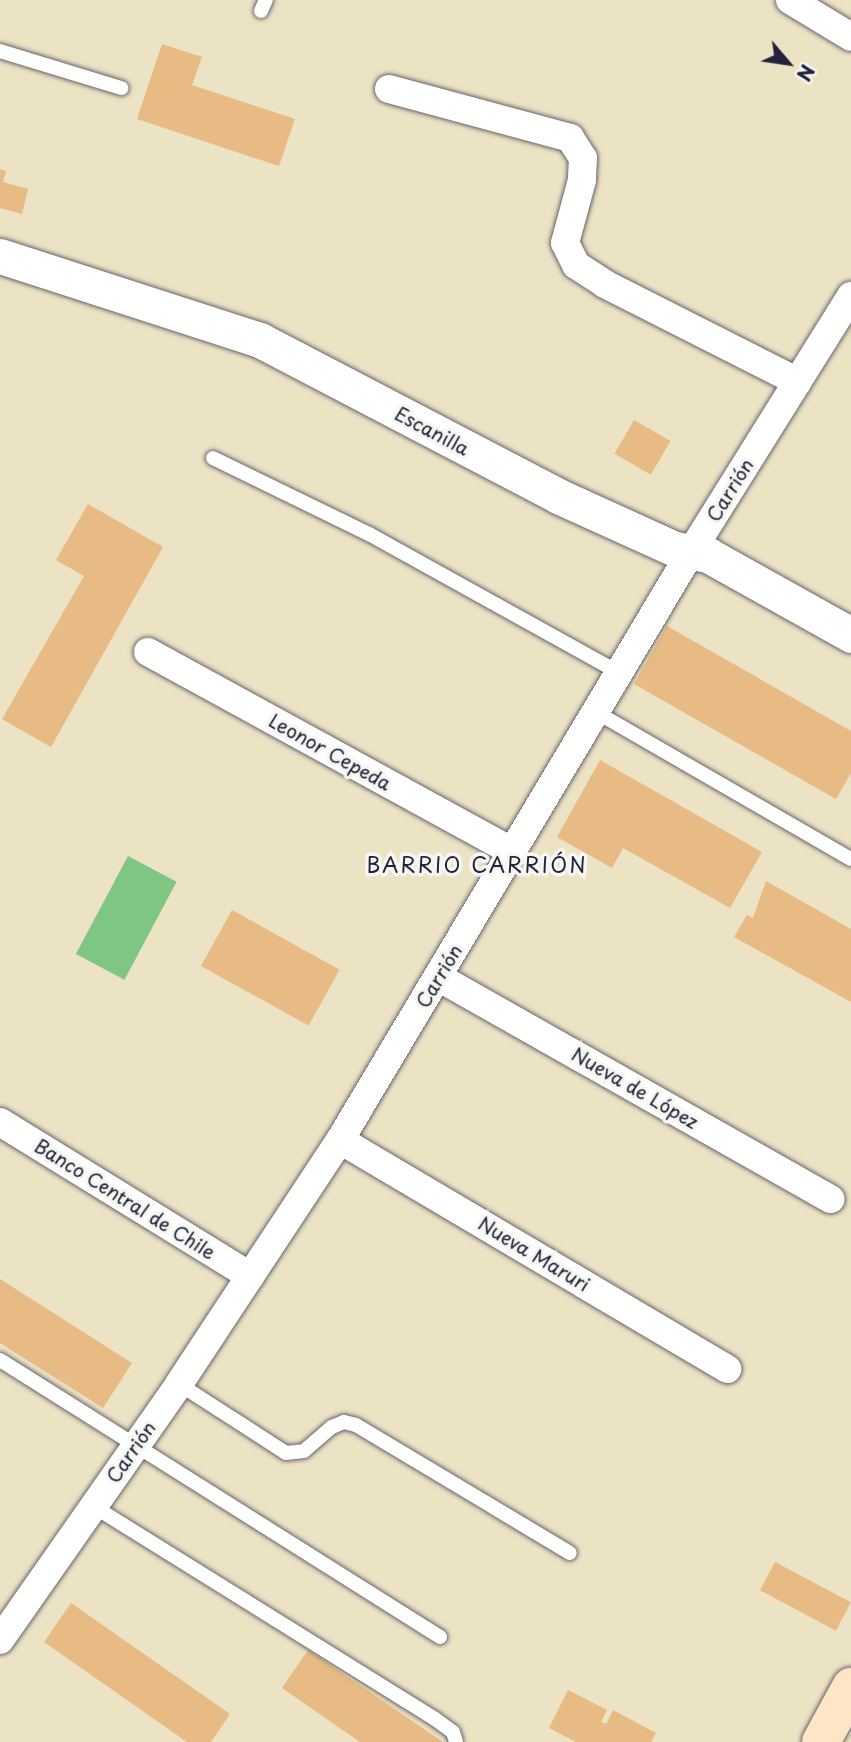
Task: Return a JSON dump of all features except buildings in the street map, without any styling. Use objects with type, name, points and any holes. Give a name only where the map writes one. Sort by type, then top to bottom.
[{"type":"main road","points":[[821,1742],[851,1687]]},
{"type":"street","points":[[790,0],[851,37]]},
{"type":"street","points":[[389,89],[570,138],[583,158],[582,180],[565,243],[576,265],[605,285],[798,382]]},
{"type":"street","name":"Escanilla","points":[[0,256],[260,340],[558,496],[675,549],[708,555],[851,635]]},
{"type":"street","name":"Carrión","points":[[0,1640],[179,1384],[340,1140],[691,552],[851,296]]},
{"type":"street","name":"Leonor Cepeda","points":[[148,652],[513,852]]},
{"type":"street","name":"Nueva de López","points":[[439,976],[831,1199]]},
{"type":"street","name":"Banco Central de Chile","points":[[0,1122],[250,1276]]},
{"type":"street","name":"Nueva Maruri","points":[[340,1140],[727,1369]]},
{"type":"lane","points":[[0,51],[121,88]]},
{"type":"lane","points":[[213,458],[369,534],[620,673]]},
{"type":"lane","points":[[596,712],[851,859]]},
{"type":"lane","points":[[0,1360],[440,1637]]},
{"type":"lane","points":[[179,1384],[286,1453],[304,1451],[332,1427],[344,1422],[356,1425],[570,1553]]},
{"type":"lane","points":[[93,1506],[435,1719],[453,1732],[456,1742]]},
{"type":"green space","points":[[128,856],[177,882],[124,980],[76,954]]},
{"type":"district","name":"BARRIO CARRIÓN","points":[[477,864]]}]
